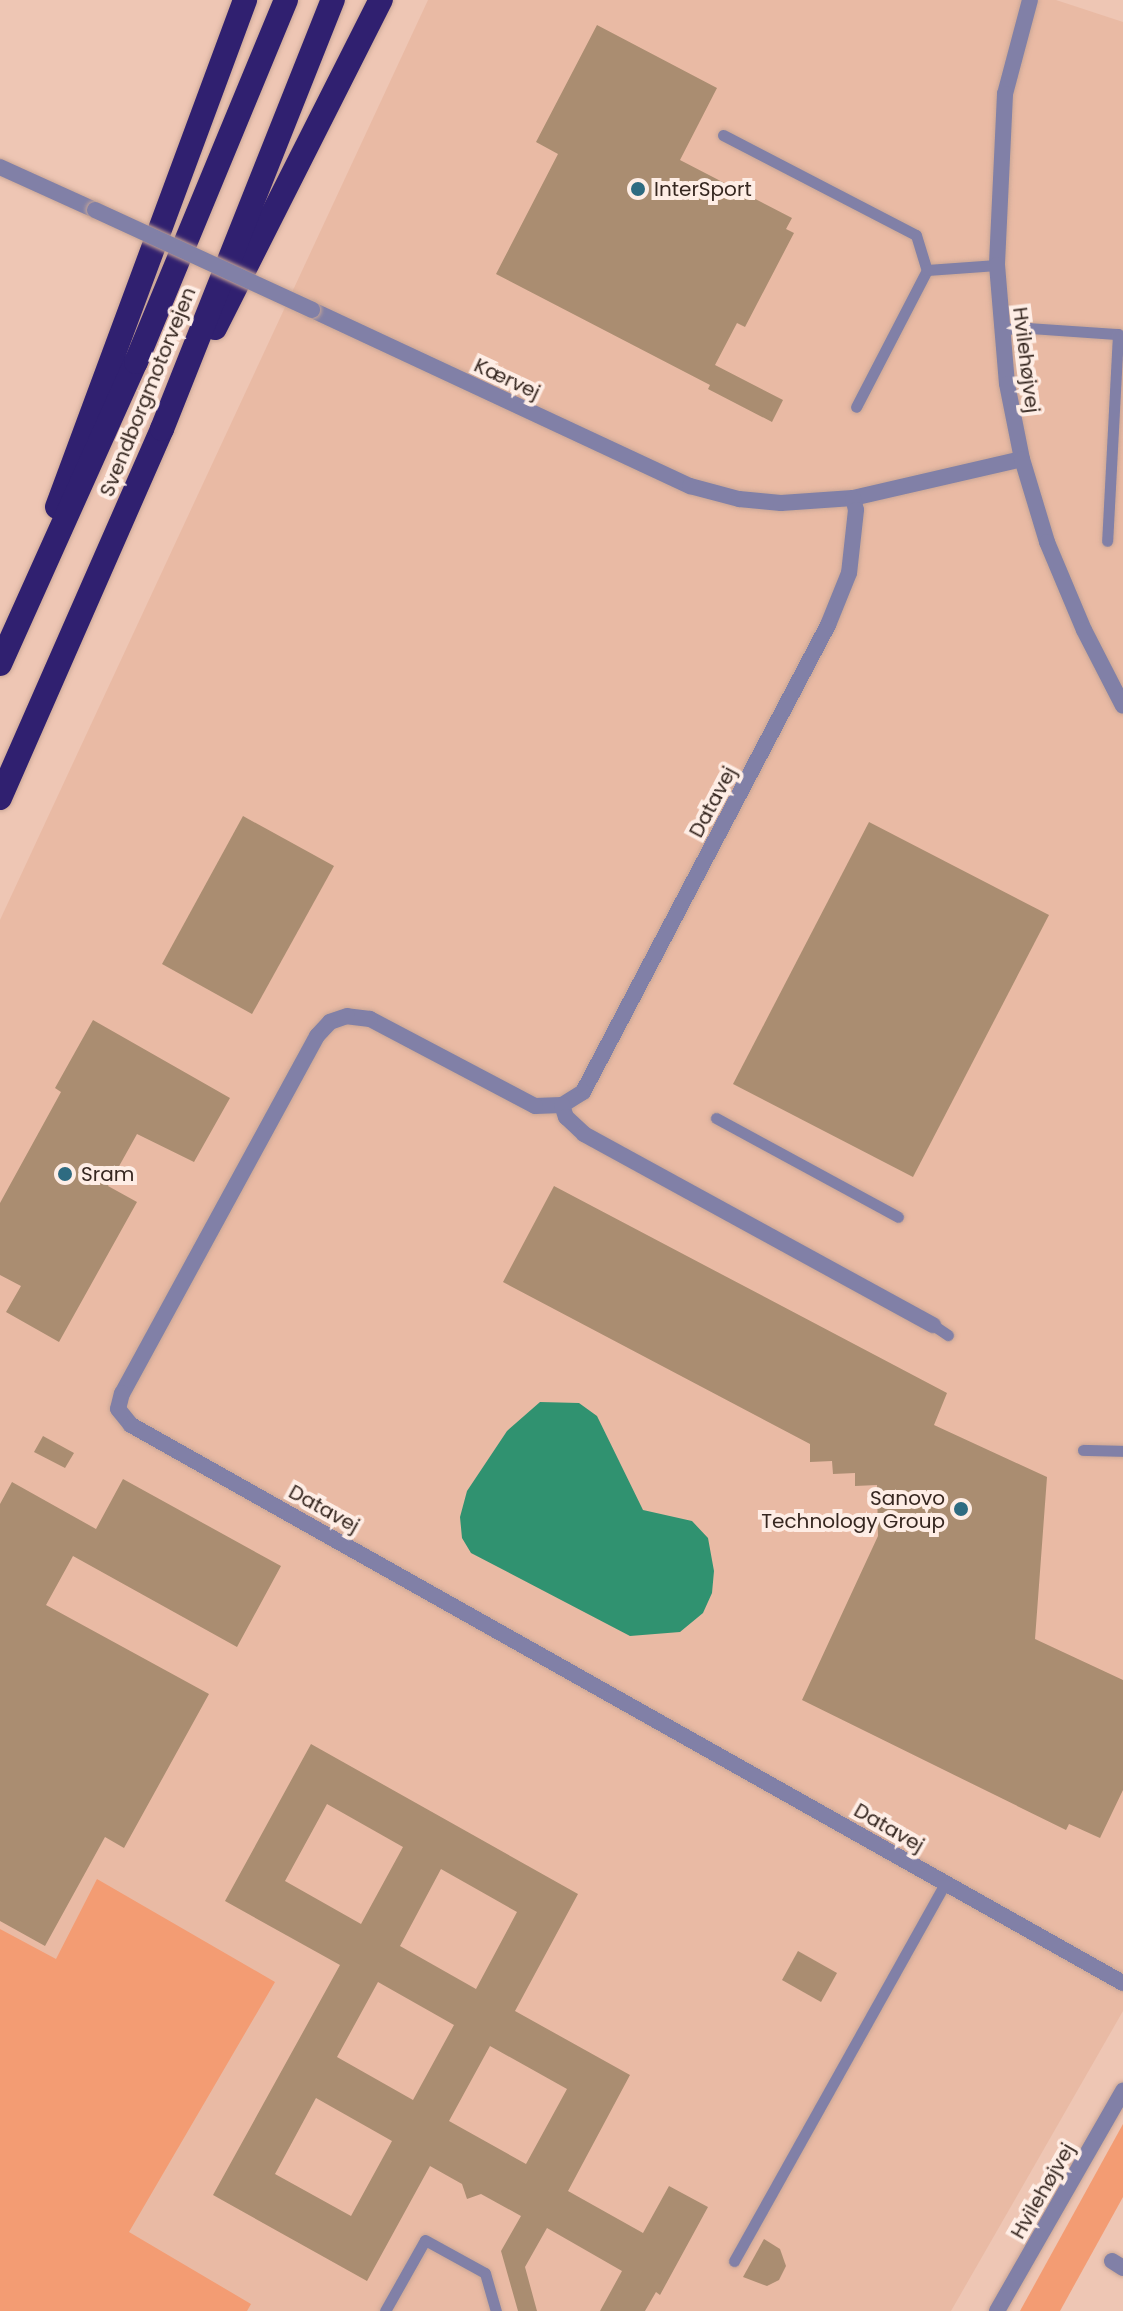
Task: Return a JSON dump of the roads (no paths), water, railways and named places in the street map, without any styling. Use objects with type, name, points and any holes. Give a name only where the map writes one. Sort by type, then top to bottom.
[{"type":"highway","points":[[37,579],[69,468],[245,0]]},
{"type":"highway","name":"Svendborgmotorvejen","points":[[0,664],[136,362],[286,0]]},
{"type":"highway","name":"Svendborgmotorvejen","points":[[0,798],[162,429],[333,0]]},
{"type":"highway","points":[[331,96],[373,0]]},
{"type":"highway","points":[[162,429],[381,0]]},
{"type":"street","name":"Hvilehøjvej","points":[[1030,0],[1005,94],[997,265],[1000,329],[1022,459],[1047,542],[1084,630],[1123,706]]},
{"type":"street","name":"Kærvej","points":[[0,167],[690,486],[739,499],[781,503],[853,498],[1022,459]]},
{"type":"street","name":"Datavej","points":[[853,498],[856,510],[849,573],[828,625],[583,1092],[562,1105],[535,1106],[370,1019],[347,1016],[330,1022],[317,1036],[122,1393],[119,1413],[131,1425],[716,1751],[1123,1983]]},
{"type":"street","points":[[562,1105],[566,1117],[584,1134],[933,1325]]},
{"type":"street","name":"Hvilehøjvej","points":[[997,2311],[1123,2091]]},
{"type":"lane","points":[[723,135],[916,235],[927,270],[856,407]]},
{"type":"lane","points":[[927,270],[997,265]]},
{"type":"lane","points":[[1000,329],[1118,334],[1107,541]]},
{"type":"lane","points":[[716,1118],[898,1217]]},
{"type":"lane","points":[[933,1325],[948,1335]]},
{"type":"lane","points":[[1083,1450],[1123,1451]]},
{"type":"lane","points":[[734,2261],[945,1884]]},
{"type":"lane","points":[[385,2311],[425,2240],[485,2273],[496,2311]]},
{"type":"place","name":"InterSport","points":[[638,189]]},
{"type":"place","name":"Sram","points":[[65,1174]]},
{"type":"place","name":"Sanovo Technology Group","points":[[961,1509]]}]
